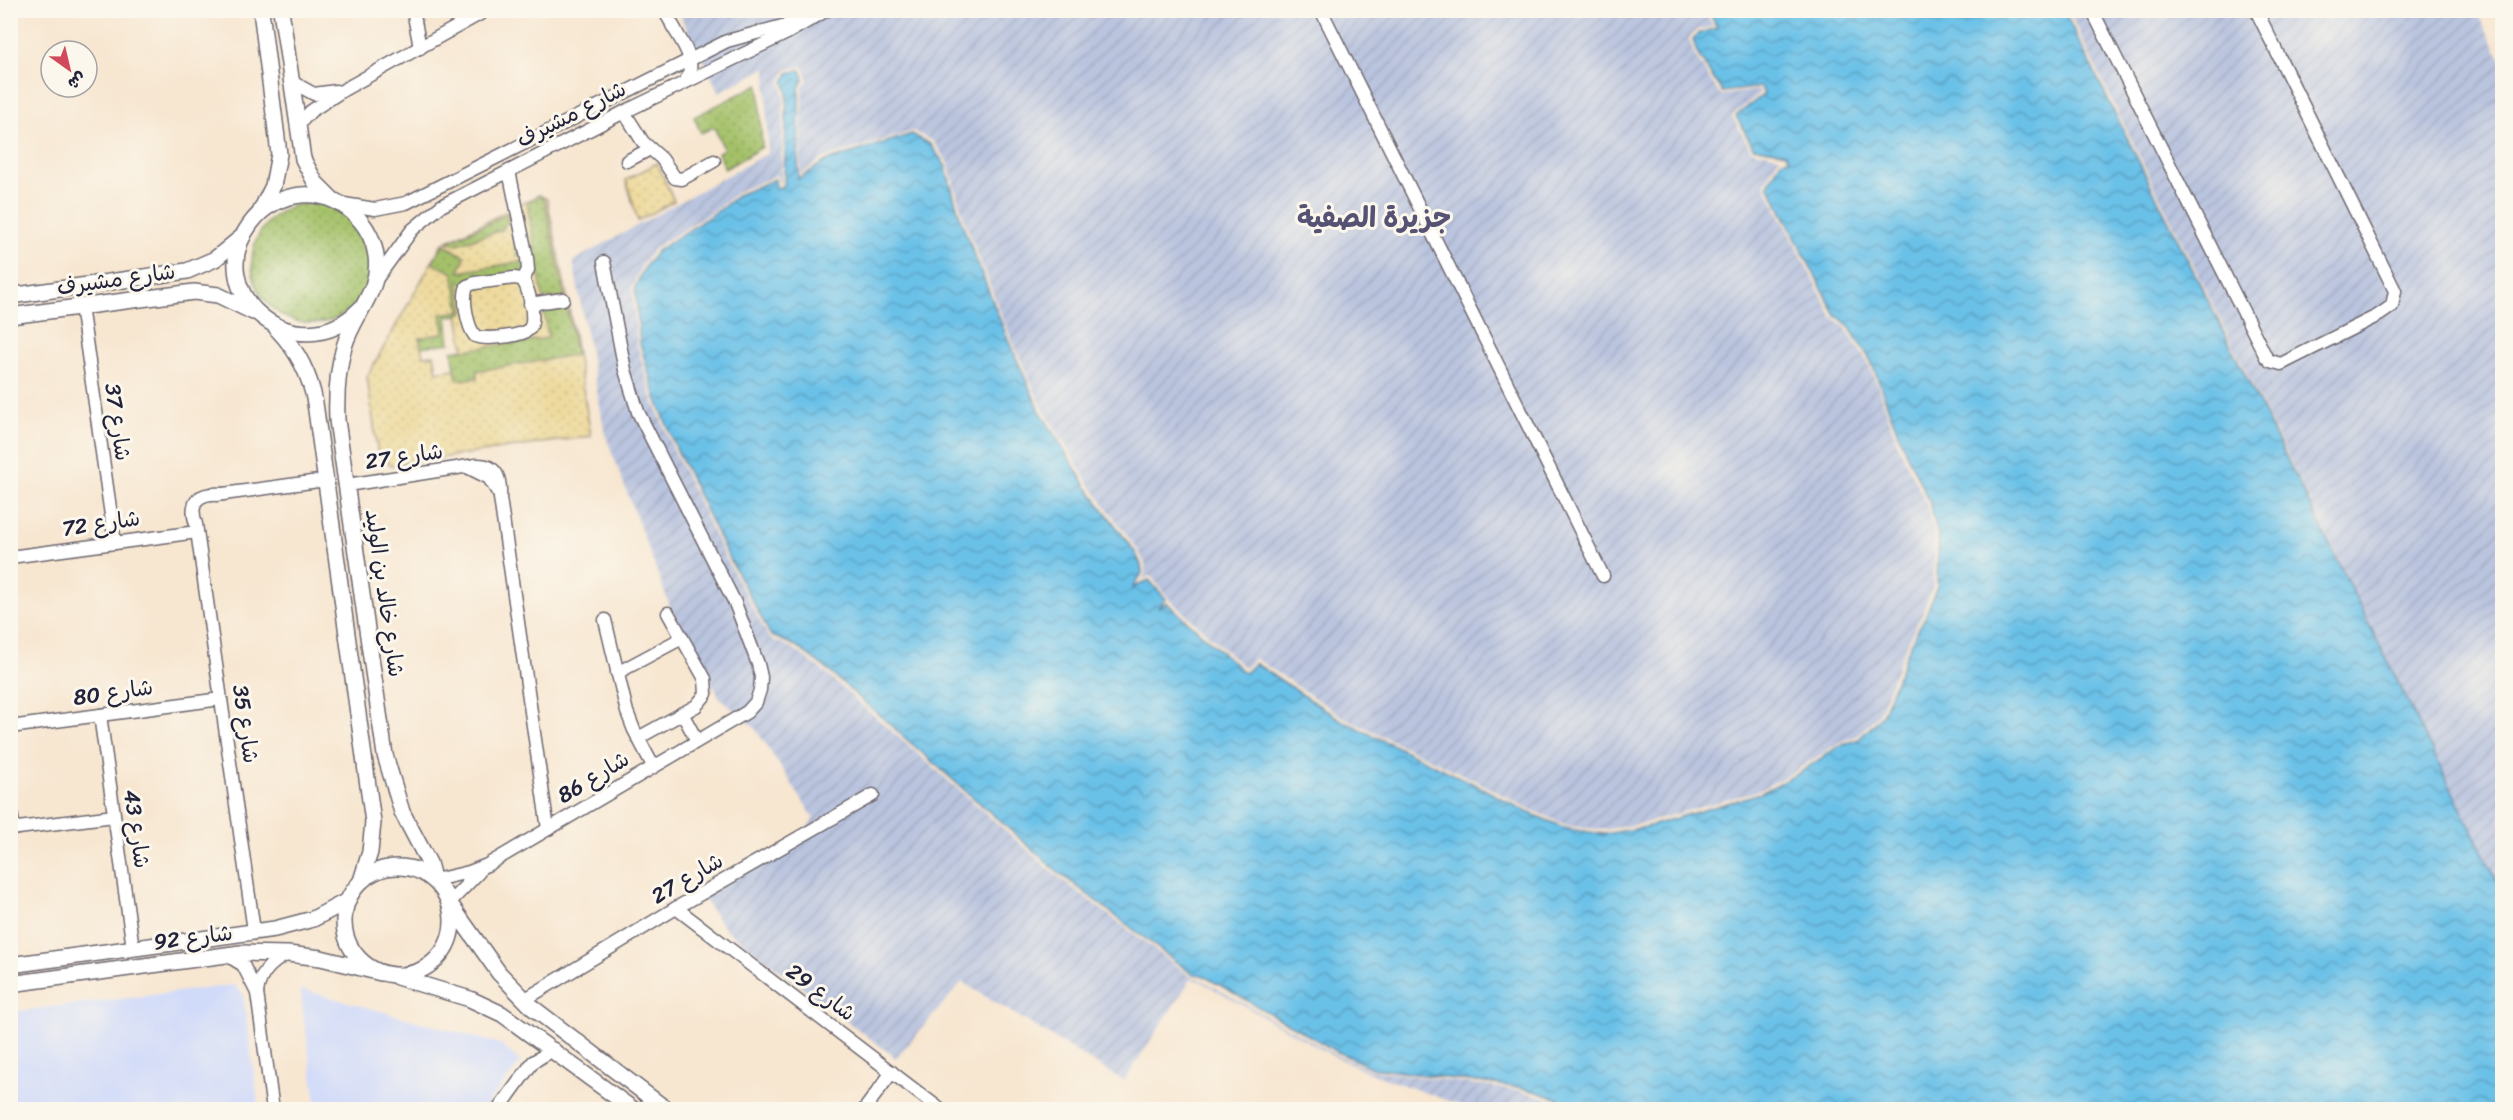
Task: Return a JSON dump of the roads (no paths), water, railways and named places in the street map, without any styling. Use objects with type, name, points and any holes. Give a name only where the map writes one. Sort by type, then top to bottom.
[{"type":"main road","points":[[261,10],[279,154],[273,186],[258,215],[243,236],[237,260],[240,284],[251,306],[275,327],[295,333],[315,333],[335,328],[360,309],[373,285],[376,272],[374,246],[363,223],[315,182],[308,171],[300,147],[299,124],[281,10]]},
{"type":"main road","points":[[2500,10],[2502,15]]},
{"type":"main road","points":[[258,215],[277,202],[299,195],[311,195],[339,202]]},
{"type":"main road","name":"شارع مشيرف","points":[[10,296],[187,271],[215,259],[243,236]]},
{"type":"main road","name":"شارع مشيرف","points":[[10,316],[200,292],[231,300],[259,315]]},
{"type":"main road","name":"شارع خالد بن الوليد","points":[[360,309],[345,344],[337,381],[337,420],[388,771],[402,812],[429,862],[434,879]]},
{"type":"main road","name":"شارع خالد بن الوليد","points":[[275,327],[298,354],[312,386],[373,822],[370,852],[361,881]]},
{"type":"main road","points":[[634,1110],[537,1037],[486,1006],[386,974],[362,962],[349,944],[344,930],[347,901],[361,881],[381,869],[404,866],[419,870],[434,879],[499,973],[524,1000],[543,1017],[667,1110]]},
{"type":"main road","name":"شارع 92","points":[[10,965],[294,925],[313,919],[347,901]]},
{"type":"main road","points":[[386,974],[409,974],[418,971],[426,968],[440,956],[449,940],[453,923],[450,903]]},
{"type":"main road","name":"شارع 92","points":[[10,984],[225,954],[288,954],[321,958],[386,974]]},
{"type":"street","points":[[413,10],[420,48]]},
{"type":"street","points":[[299,124],[311,111],[345,89],[487,10]]},
{"type":"street","points":[[664,10],[690,58],[691,72],[684,83]]},
{"type":"street","points":[[1321,10],[1603,576]]},
{"type":"street","points":[[2092,10],[2266,357],[2270,361],[2281,364],[2379,315],[2392,306],[2396,291],[2256,10]]},
{"type":"street","name":"شارع مشيرف","points":[[339,202],[375,209],[406,203],[690,58],[740,36],[821,13]]},
{"type":"street","name":"شارع مشيرف","points":[[373,285],[400,244],[426,217],[441,206],[624,112],[787,33],[821,13]]},
{"type":"street","points":[[672,25],[688,43],[695,47],[710,49]]},
{"type":"street","points":[[669,69],[673,63],[676,48],[672,25]]},
{"type":"street","points":[[292,82],[315,94],[345,89]]},
{"type":"street","points":[[624,112],[643,142],[679,179],[686,178],[714,161]]},
{"type":"street","points":[[627,161],[650,149]]},
{"type":"street","points":[[509,171],[527,258],[528,270],[523,280]]},
{"type":"street","name":"شارع 86","points":[[434,879],[469,873],[487,865],[747,712],[756,702],[761,683],[758,664],[735,603],[638,412],[625,370],[604,262]]},
{"type":"street","points":[[514,278],[523,280],[527,286],[532,325],[526,332],[485,339],[475,336],[472,332],[465,294],[468,286],[514,278]]},
{"type":"street","points":[[530,304],[563,299]]},
{"type":"street","name":"شارع 37","points":[[81,306],[115,543]]},
{"type":"street","name":"شارع 27","points":[[347,485],[484,465],[496,472],[500,480],[500,498],[548,829]]},
{"type":"street","points":[[197,528],[193,515],[196,502],[206,494],[223,494],[326,480]]},
{"type":"street","name":"شارع 72","points":[[10,557],[115,543],[197,528]]},
{"type":"street","name":"شارع 35","points":[[197,528],[254,931]]},
{"type":"street","points":[[638,738],[700,702],[706,694],[707,688],[703,675],[668,613]]},
{"type":"street","points":[[605,620],[627,712],[653,766]]},
{"type":"street","points":[[617,673],[682,638]]},
{"type":"street","name":"شارع 80","points":[[10,727],[221,699]]},
{"type":"street","points":[[682,713],[697,741]]},
{"type":"street","name":"شارع 43","points":[[100,715],[133,948]]},
{"type":"street","name":"شارع 27","points":[[524,1000],[676,908],[873,795]]},
{"type":"street","points":[[10,806],[12,829],[114,816]]},
{"type":"street","name":"شارع 86","points":[[450,903],[487,865]]},
{"type":"street","name":"شارع 29","points":[[676,908],[941,1110]]},
{"type":"street","points":[[225,954],[243,965],[257,993],[273,1110]]},
{"type":"street","points":[[257,993],[263,974],[270,965],[288,954]]},
{"type":"street","points":[[498,1110],[533,1062],[538,1047],[537,1037]]},
{"type":"street","points":[[533,1062],[554,1049]]},
{"type":"street","points":[[864,1110],[892,1072]]},
{"type":"water","points":[[1709,11],[2064,11],[2502,891],[2502,1109],[1563,1110],[1564,1105],[1559,1099],[1523,1088],[1372,1068],[1338,1052],[1202,975],[1192,974],[1058,872],[823,666],[796,646],[771,636],[726,552],[677,450],[655,395],[640,343],[635,287],[645,267],[657,251],[721,209],[738,195],[775,179],[776,188],[784,186],[787,91],[784,82],[788,73],[801,70],[804,79],[799,87],[798,179],[826,161],[912,134],[930,144],[945,165],[961,221],[1006,335],[1039,409],[1086,486],[1135,552],[1141,565],[1142,573],[1133,588],[1149,580],[1166,599],[1158,608],[1167,603],[1245,673],[1255,663],[1341,720],[1527,812],[1568,829],[1604,834],[1646,827],[1761,793],[1799,773],[1839,746],[1859,739],[1881,717],[1913,639],[1925,617],[1937,586],[1938,537],[1931,506],[1902,444],[1871,361],[1848,325],[1835,314],[1768,185],[1781,161],[1789,159],[1786,153],[1753,147],[1736,116],[1764,94],[1761,87],[1722,92],[1697,53],[1693,39],[1700,33],[1717,28]]},
{"type":"district","name":"جزيرة الصفية","points":[[1374,217]]}]
